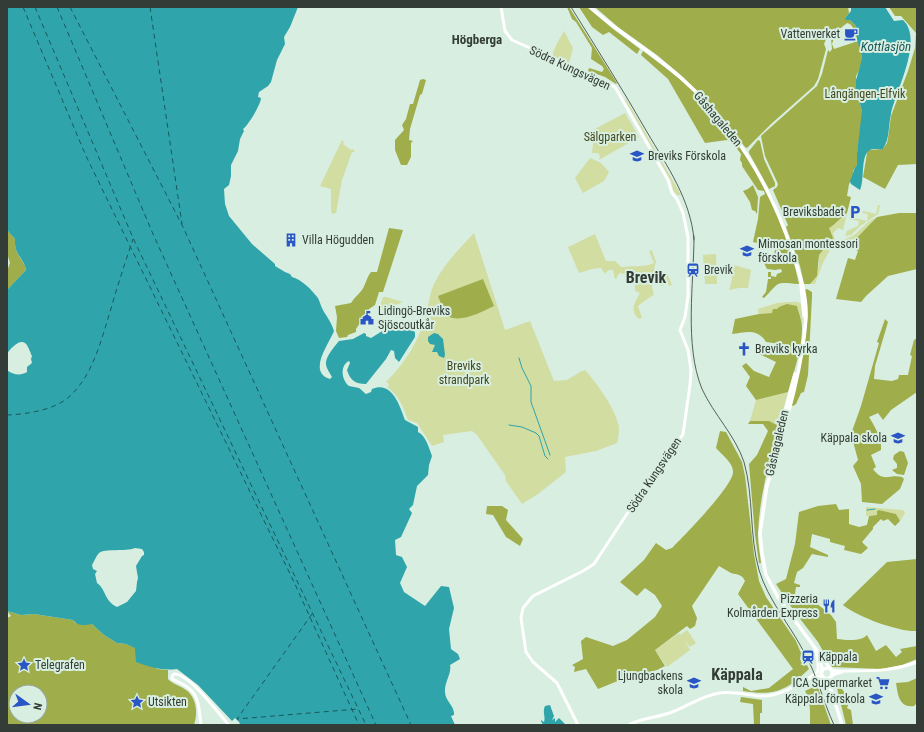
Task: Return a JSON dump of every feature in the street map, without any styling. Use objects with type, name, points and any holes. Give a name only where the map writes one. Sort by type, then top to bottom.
[{"type":"main road","name":"Gåshagaleden","points":[[590,7],[680,77],[720,118],[745,152],[768,192],[782,222],[798,268],[806,310],[801,354],[773,454],[767,486],[760,533],[762,553],[769,582],[778,599],[830,669],[831,677],[829,683],[842,725]]},
{"type":"main road","name":"Gåshagaleden","points":[[820,656],[821,674],[833,698]]},
{"type":"main road","points":[[821,671],[826,668],[830,669]]},
{"type":"main road","points":[[823,678],[827,679],[831,677]]},
{"type":"street","name":"Södra Kungsvägen","points":[[501,7],[505,31],[512,40],[615,87],[668,180],[672,193],[677,199],[683,213],[687,230],[688,296],[685,316],[680,330],[688,350],[691,370],[682,434],[675,448],[642,491],[594,564],[533,596],[526,603],[522,612],[521,626],[526,652],[533,662],[557,683],[578,725]]},
{"type":"street","points":[[628,725],[640,719],[672,712],[715,693],[725,692],[768,696],[784,691],[821,671],[813,645]]},
{"type":"street","points":[[830,669],[846,671],[892,670],[917,662]]},
{"type":"street","points":[[831,677],[846,671]]},
{"type":"street","points":[[201,725],[199,705],[194,694],[186,685],[172,679],[174,674],[178,674],[198,688],[229,725]]},
{"type":"street","points":[[806,680],[819,676],[823,678]]},
{"type":"green space","points":[[567,7],[569,7],[617,83],[616,84],[605,77],[588,71],[589,68],[602,72],[604,69],[591,59],[592,48],[576,22],[572,19]]},
{"type":"green space","points":[[579,7],[587,7],[640,49],[637,54],[609,32],[603,35],[592,27]]},
{"type":"green space","points":[[595,7],[848,7],[849,13],[845,18],[850,20],[856,26],[857,39],[851,25],[847,23],[837,31],[834,28],[830,37],[827,37],[824,44],[826,49],[818,79],[814,86],[771,124],[747,148],[713,106],[683,77],[657,55],[618,27]]},
{"type":"green space","points":[[889,7],[917,7],[917,164],[898,165],[885,189],[863,177],[867,153],[868,150],[883,149],[887,143],[891,116],[915,48],[916,33],[901,16],[895,16]]},
{"type":"green space","points":[[564,31],[573,48],[569,63],[553,56],[555,47]]},
{"type":"green space","points":[[836,32],[832,44],[834,49],[858,41],[862,57],[861,67],[856,76],[856,90],[862,111],[857,165],[853,171],[853,178],[849,184],[847,196],[851,197],[847,213],[829,228],[833,238],[832,240],[830,238],[828,241],[829,248],[823,250],[819,255],[817,276],[810,284],[804,284],[800,266],[786,227],[788,225],[773,190],[778,184],[765,156],[761,136],[817,86],[822,74],[828,50],[830,52],[832,49],[831,38]]},
{"type":"green space","points":[[643,51],[691,89],[711,109],[745,154],[760,179],[783,230],[799,284],[778,284],[764,298],[762,297],[766,292],[768,279],[771,279],[771,277],[768,277],[768,272],[771,272],[771,276],[776,277],[777,274],[782,272],[781,269],[767,269],[764,263],[773,264],[775,249],[766,247],[765,250],[758,249],[757,243],[753,242],[758,219],[760,197],[765,194],[764,191],[758,190],[742,166],[740,160],[741,154],[731,141],[727,140],[705,143],[668,79],[641,55]]},
{"type":"green space","points":[[420,80],[426,80],[410,129],[409,140],[413,141],[411,143],[411,157],[407,165],[401,165],[395,150],[395,140],[404,130],[402,125],[406,119],[410,104],[413,104]]},
{"type":"green space","points":[[626,99],[681,195],[677,195],[673,190],[671,181],[625,100]]},
{"type":"green space","name":"Sälgparken","points":[[625,113],[639,137],[599,160],[600,156],[598,153],[592,153],[595,129]]},
{"type":"green space","points":[[342,140],[344,142],[343,144],[355,151],[352,152],[342,180],[336,213],[332,214],[331,189],[320,186]]},
{"type":"green space","points":[[758,140],[760,141],[764,159],[775,183],[775,186],[769,189],[749,153]]},
{"type":"green space","points":[[590,158],[601,163],[609,172],[604,181],[583,193],[575,178]]},
{"type":"green space","points":[[753,185],[758,197],[757,214],[752,210],[750,202],[743,191]]},
{"type":"green space","points":[[878,205],[880,205],[878,214],[860,226],[851,235],[845,236],[847,231],[858,226],[859,221],[849,219],[850,217],[867,221],[868,214],[862,213],[863,211],[876,214]]},
{"type":"green space","points":[[847,213],[843,230],[838,228],[833,233],[835,240],[822,265],[815,284],[810,284],[817,274],[819,255],[830,238],[829,228]]},
{"type":"green space","points":[[899,213],[917,213],[917,269],[888,276],[861,302],[836,299],[848,258],[855,260],[858,251],[849,246],[877,217]]},
{"type":"green space","points":[[877,217],[849,246],[840,243],[854,235],[867,223]]},
{"type":"green space","points":[[389,228],[403,230],[383,292],[379,292],[375,305],[369,309],[356,329],[356,332],[348,335],[347,337],[339,338],[336,331],[337,317],[335,306],[351,303],[362,290],[371,272],[377,272]]},
{"type":"green space","points":[[7,230],[15,239],[17,253],[26,270],[7,290],[7,271],[10,263],[7,253]]},
{"type":"green space","name":"Breviks strandpark","points":[[474,233],[505,330],[530,321],[554,381],[567,380],[585,370],[611,406],[618,421],[619,428],[617,443],[596,451],[565,457],[566,472],[538,494],[522,504],[506,481],[505,475],[477,435],[472,431],[443,435],[444,442],[432,446],[417,423],[408,420],[400,402],[395,394],[387,387],[389,386],[386,382],[406,359],[416,342],[423,324],[433,287],[442,270]]},
{"type":"green space","points":[[595,234],[606,261],[615,261],[621,267],[643,266],[654,263],[649,251],[652,250],[656,262],[654,268],[658,275],[667,273],[672,285],[669,286],[668,284],[661,286],[659,281],[652,283],[654,295],[638,306],[642,318],[639,319],[634,313],[634,306],[640,293],[635,291],[635,281],[625,274],[620,273],[615,279],[613,270],[608,270],[605,274],[601,268],[579,273],[568,247]]},
{"type":"green space","points":[[716,254],[717,284],[705,284],[703,255]]},
{"type":"green space","points":[[734,265],[751,270],[748,288],[729,290]]},
{"type":"green space","points":[[483,279],[494,306],[464,318],[452,318],[446,316],[438,296]]},
{"type":"green space","points":[[807,289],[812,292],[808,375],[804,392],[801,393],[796,404],[793,406],[791,405],[806,334],[807,305],[805,290]]},
{"type":"green space","points":[[383,297],[403,302],[380,311],[379,308]]},
{"type":"green space","points":[[797,302],[802,305],[802,327],[797,306],[777,309],[772,313],[759,314],[758,309],[777,303]]},
{"type":"green space","points":[[787,304],[797,306],[802,328],[799,352],[788,392],[756,400],[746,386],[750,377],[742,366],[746,363],[754,371],[769,377],[776,362],[757,353],[761,350],[777,353],[780,351],[781,344],[766,342],[759,335],[751,332],[732,334],[735,319],[772,313],[773,309],[777,309]]},
{"type":"green space","points":[[885,319],[888,322],[875,366],[874,379],[892,381],[898,379],[899,375],[908,375],[912,356],[910,355],[914,340],[917,338],[917,392],[891,410],[883,420],[878,413],[869,417],[878,433],[881,446],[881,450],[871,455],[876,467],[873,469],[883,477],[897,476],[904,479],[900,489],[882,504],[862,502],[861,484],[853,466],[858,460],[851,434],[861,406],[879,343],[877,342]]},
{"type":"green space","points":[[788,392],[779,426],[769,421],[750,421],[756,400]]},
{"type":"green space","points":[[750,421],[769,421],[779,426],[768,467],[760,507],[758,535],[761,563],[759,563],[755,535],[749,464],[757,455],[768,431],[763,424],[748,424]]},
{"type":"green space","points":[[720,431],[726,432],[742,462],[759,581],[766,597],[796,641],[801,653],[800,659],[803,666],[807,665],[809,669],[786,687],[779,690],[763,693],[743,691],[743,687],[751,691],[769,688],[793,669],[738,594],[745,581],[744,579],[741,576],[731,573],[719,566],[692,606],[697,618],[695,626],[690,629],[687,626],[655,650],[665,666],[657,670],[625,678],[598,689],[586,669],[574,672],[575,667],[572,665],[583,659],[581,641],[586,637],[613,646],[627,640],[655,617],[662,606],[655,595],[645,588],[637,596],[620,582],[644,560],[656,543],[666,550],[672,548],[706,512],[730,480],[733,473],[732,466],[716,448]]},
{"type":"green space","points":[[900,451],[904,452],[908,463],[904,475],[897,474],[892,470],[897,468],[897,464],[893,459],[894,455]]},
{"type":"green space","points":[[836,504],[839,510],[849,509],[849,524],[859,527],[867,525],[869,516],[877,515],[877,511],[879,510],[896,514],[900,521],[895,526],[888,519],[883,521],[881,519],[862,542],[868,548],[861,554],[844,550],[845,546],[830,542],[830,539],[812,534],[810,547],[828,555],[828,557],[812,554],[803,568],[797,572],[794,583],[800,585],[800,587],[796,587],[796,599],[816,603],[831,615],[836,622],[837,639],[857,640],[867,635],[876,651],[886,645],[896,657],[902,652],[900,649],[917,646],[917,659],[902,665],[881,669],[832,667],[818,642],[794,611],[776,584],[786,579],[795,544],[799,512],[818,506]]},
{"type":"green space","points":[[487,506],[502,506],[508,510],[506,520],[523,539],[520,546],[506,537],[493,515],[486,514]]},
{"type":"green space","points":[[866,507],[903,510],[905,513],[900,521],[896,514],[879,510],[877,515],[866,516]]},
{"type":"green space","points":[[917,559],[917,631],[909,631],[878,623],[850,610],[843,605],[887,562]]},
{"type":"green space","points":[[7,611],[21,615],[34,614],[73,620],[75,623],[92,624],[104,635],[117,643],[126,644],[136,648],[157,669],[168,670],[168,679],[190,693],[196,706],[194,725],[7,725],[7,618],[11,616]]},
{"type":"green space","points":[[687,630],[696,643],[690,647],[685,641],[690,650],[667,667],[655,650],[679,633],[680,635]]},
{"type":"green space","points":[[917,678],[917,703],[914,706],[905,705],[900,700],[896,683],[908,682]]},
{"type":"green space","points":[[835,680],[851,701],[849,702],[847,708],[851,710],[853,725],[846,725]]},
{"type":"green space","points":[[817,685],[831,725],[810,725],[809,703],[805,691]]},
{"type":"green space","points":[[741,697],[762,700],[760,725],[754,725],[753,704],[740,702]]},
{"type":"water","points":[[7,7],[298,7],[290,27],[284,37],[285,44],[277,60],[271,82],[259,92],[258,97],[261,98],[259,105],[243,129],[244,131],[240,139],[238,151],[231,165],[229,185],[224,189],[225,204],[229,216],[252,244],[275,264],[275,266],[303,282],[318,298],[334,331],[324,350],[320,364],[320,370],[323,375],[330,379],[332,377],[326,361],[339,341],[353,339],[364,333],[366,336],[371,338],[384,330],[389,320],[415,332],[415,337],[399,362],[395,358],[394,351],[391,350],[386,359],[366,384],[356,382],[351,379],[347,370],[350,363],[349,361],[344,366],[343,377],[349,386],[359,388],[366,394],[371,392],[372,389],[379,387],[390,391],[398,402],[405,420],[418,427],[418,432],[425,439],[432,456],[428,475],[417,486],[413,505],[409,509],[412,513],[401,537],[395,540],[396,555],[402,557],[407,567],[400,583],[404,592],[425,606],[441,586],[449,587],[454,608],[449,629],[451,649],[458,654],[460,659],[450,665],[445,695],[454,712],[454,715],[451,716],[455,725],[238,725],[240,723],[235,718],[232,721],[198,685],[177,669],[161,669],[136,662],[135,648],[126,644],[117,643],[104,635],[92,624],[82,625],[77,624],[73,620],[34,614],[21,615],[7,611],[7,370],[17,374],[27,372],[27,367],[32,363],[32,356],[27,345],[23,342],[15,345],[7,354],[7,290],[26,270],[25,265],[17,253],[15,239],[7,230]],"holes":[[[135,548],[142,549],[144,555],[136,566],[138,578],[136,591],[127,602],[117,607],[110,602],[102,588],[97,583],[95,574],[97,571],[93,569],[92,565],[98,554],[102,552]]]},
{"type":"water","name":"Kottlasjön","points":[[851,7],[885,7],[894,21],[903,20],[909,29],[911,40],[907,66],[891,114],[887,141],[883,149],[871,149],[867,153],[864,162],[860,190],[851,184],[850,181],[857,165],[862,111],[856,90],[856,80],[862,57],[857,39],[856,26],[850,20],[846,20],[845,18],[851,11]]},
{"type":"water","points":[[434,333],[438,334],[443,339],[444,358],[439,356],[437,352],[432,352],[435,345],[430,344],[428,337]]},
{"type":"water","points":[[550,705],[554,716],[552,720],[555,718],[555,722],[559,718],[566,725],[543,725],[541,720],[544,722],[544,708],[545,706]]},
{"type":"waterway","points":[[519,358],[531,386],[531,402],[550,455]]},
{"type":"waterway","points":[[509,425],[522,427],[536,433],[539,436],[545,456],[548,459]]},
{"type":"waterway","points":[[867,510],[875,509]]},
{"type":"ferry route","points":[[23,7],[86,156],[294,582],[359,725]]},
{"type":"ferry route","points":[[35,7],[133,238],[366,725]]},
{"type":"ferry route","points":[[57,7],[153,234],[376,725]]},
{"type":"ferry route","points":[[70,7],[183,227],[411,725]]},
{"type":"ferry route","points":[[150,7],[182,224]]},
{"type":"ferry route","points":[[7,415],[24,414],[42,410],[58,404],[72,394],[80,385],[91,366],[100,344],[133,239]]},
{"type":"ferry route","points":[[312,614],[237,719],[358,709]]},
{"type":"ferry route","points":[[421,725],[456,725]]},
{"type":"tram line","points":[[571,7],[629,101],[677,184],[688,211],[694,240]]},
{"type":"tram line","points":[[694,236],[691,314],[693,353],[696,372],[702,389],[735,443],[744,462],[749,489],[752,530],[756,557],[763,581],[809,661],[834,725]]},
{"type":"place","name":"Vattenverket","points":[[851,34]]},
{"type":"place","name":"Breviks Förskola","points":[[637,156]]},
{"type":"place","name":"Breviksbadet","points":[[855,212]]},
{"type":"place","name":"Villa Högudden","points":[[291,240]]},
{"type":"place","name":"Mimosan montessori förskola","points":[[747,251]]},
{"type":"place","name":"Brevik","points":[[693,270]]},
{"type":"place","name":"Lidingö-Breviks Sjöscoutkår","points":[[367,318]]},
{"type":"place","name":"Breviks kyrka","points":[[744,349]]},
{"type":"place","name":"Käppala skola","points":[[898,438]]},
{"type":"place","name":"Pizzeria Kolmården Express","points":[[829,606]]},
{"type":"place","name":"Käppala","points":[[808,657]]},
{"type":"place","name":"Telegrafen","points":[[24,665]]},
{"type":"place","name":"Ljungbackens skola","points":[[694,683]]},
{"type":"place","name":"ICA Supermarket","points":[[883,683]]},
{"type":"place","name":"Käppala förskola","points":[[876,699]]},
{"type":"place","name":"Utsikten","points":[[137,702]]},
{"type":"district","name":"Högberga","points":[[477,39]]},
{"type":"district","name":"Brevik","points":[[646,277]]},
{"type":"district","name":"Käppala","points":[[737,674]]},
{"type":"park label","name":"Långängen-Elfvik","points":[[865,94]]}]
